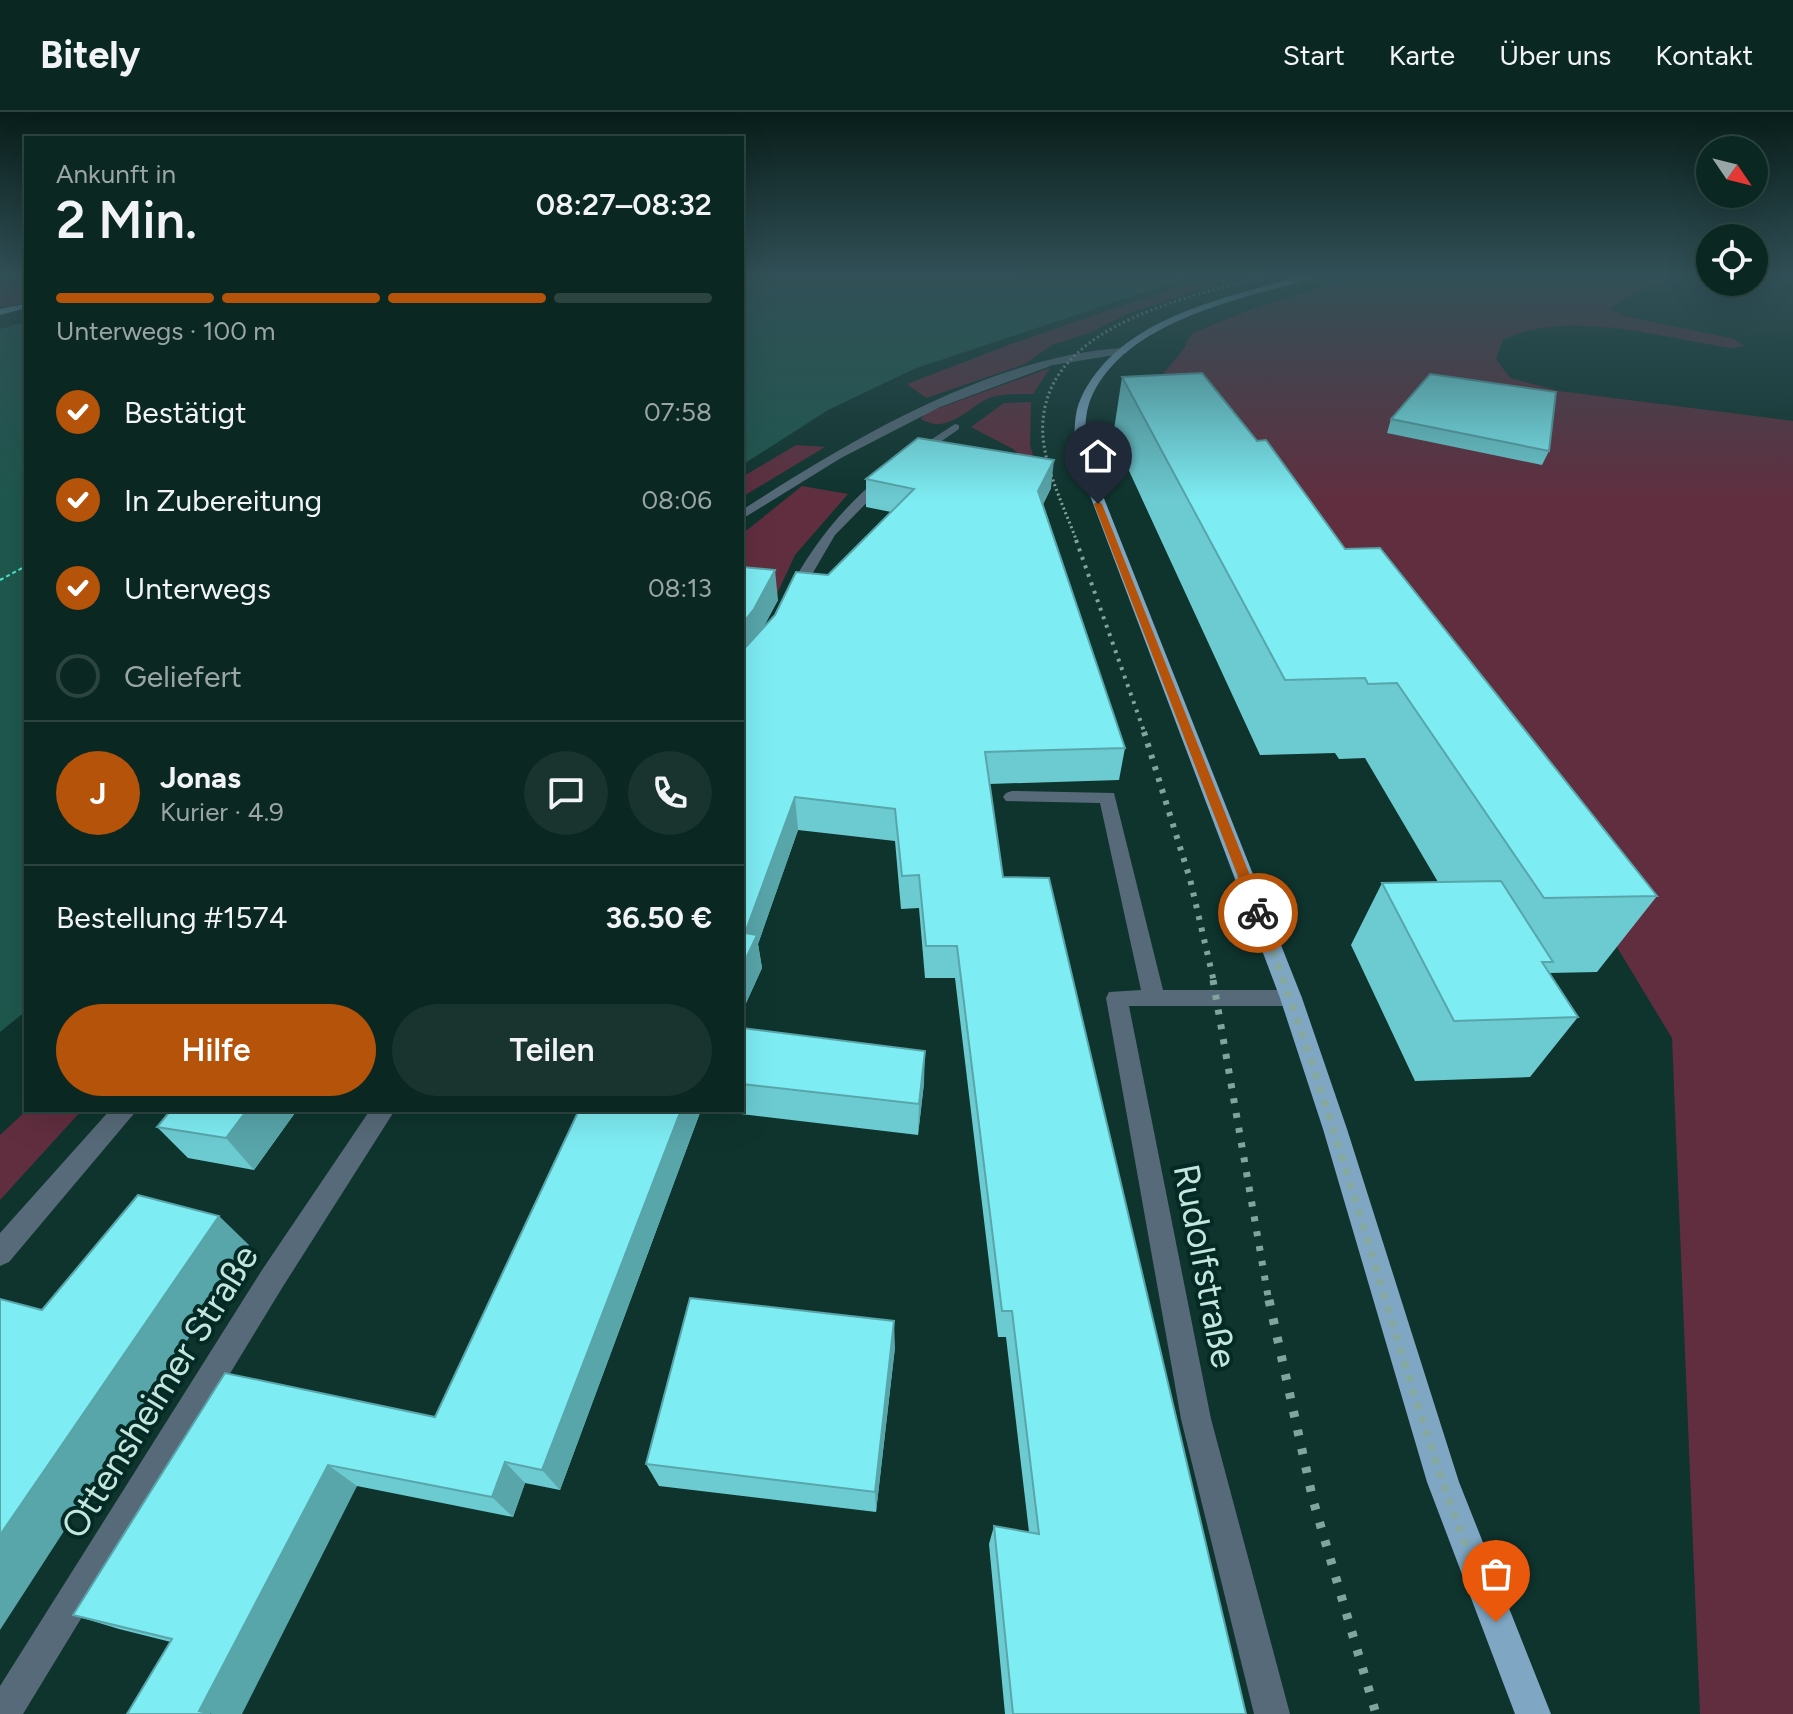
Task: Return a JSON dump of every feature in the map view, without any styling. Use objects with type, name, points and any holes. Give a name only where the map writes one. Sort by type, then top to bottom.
[{"type":"main road","points":[[1123,352],[1097,379],[1086,399],[1080,422],[1080,453],[1291,998],[1335,1129],[1443,1482],[1533,1714]]},
{"type":"street","points":[[744,514],[825,461],[899,421],[959,394],[1045,364],[1088,353],[1110,352]]},
{"type":"street","points":[[786,610],[804,570],[853,506],[939,430],[899,421]]},
{"type":"street","points":[[1012,797],[1108,797],[1154,998]]},
{"type":"street","name":"Rudolfstraße","points":[[1272,1714],[1196,1419],[1117,998],[1291,998]]},
{"type":"street","points":[[0,1253],[123,1112]]},
{"type":"street","name":"Ottensheimer Straße","points":[[3,1714],[272,1279],[382,1112]]},
{"type":"shaded area","points":[[0,352],[24,352],[24,1013],[0,1032]]},
{"type":"shaded area","points":[[744,352],[966,352],[914,369],[828,410],[744,464]]},
{"type":"shaded area","points":[[991,352],[1042,352],[1025,364],[926,398],[907,384]]},
{"type":"shaded area","points":[[1182,352],[1499,352],[1496,359],[1510,378],[1559,391],[1793,421],[1793,1714],[1700,1714],[1672,1038],[1517,782],[1442,640],[1442,625],[1395,620],[1156,385]]},
{"type":"shaded area","points":[[1050,368],[1033,394],[989,398],[949,422],[940,424],[921,419],[925,413]]},
{"type":"shaded area","points":[[1031,402],[1030,445],[1038,473],[1013,449],[971,427],[1004,403]]},
{"type":"shaded area","points":[[796,445],[825,447],[744,496],[744,476]]},
{"type":"shaded area","points":[[802,486],[848,494],[795,555],[777,594],[744,590],[744,532]]},
{"type":"shaded area","points":[[25,1112],[80,1112],[0,1200],[0,1135]]},
{"type":"building","points":[[1202,373],[1257,441],[1266,440],[1345,549],[1380,548],[1657,896],[1544,898],[1397,683],[1368,684],[1365,678],[1285,680],[1122,377]]},
{"type":"building","points":[[1430,374],[1556,392],[1549,451],[1391,419]]},
{"type":"building","points":[[918,438],[1054,460],[1038,491],[1125,748],[985,752],[1003,877],[1049,878],[1246,1714],[1013,1714],[994,1526],[1039,1534],[1012,1311],[1002,1311],[957,946],[926,946],[919,875],[902,876],[895,809],[795,797],[745,933],[757,935],[744,963],[744,649],[775,615],[796,572],[828,575],[914,489],[866,479]]},
{"type":"building","points":[[744,567],[775,570],[744,622]]},
{"type":"building","points":[[1501,881],[1553,962],[1542,962],[1578,1017],[1454,1021],[1382,883]]},
{"type":"building","points":[[744,1028],[925,1051],[919,1104],[744,1084]]},
{"type":"building","points":[[169,1112],[246,1112],[226,1138],[157,1127]]},
{"type":"building","points":[[578,1112],[680,1112],[542,1470],[505,1462],[492,1497],[328,1465],[199,1711],[210,1714],[127,1714],[172,1639],[73,1615],[225,1373],[435,1417]]},
{"type":"building","points":[[138,1195],[219,1216],[0,1535],[0,1299],[42,1310]]},
{"type":"building","points":[[690,1298],[894,1321],[875,1492],[646,1464]]},
{"type":"ferry route","points":[[0,580],[24,567]]},
{"type":"railway","points":[[1077,542],[1052,477],[1043,437],[1047,400],[1063,369],[1080,352]]},
{"type":"railway","points":[[1076,540],[1145,734]]},
{"type":"railway","points":[[1144,732],[1190,879],[1214,982]]},
{"type":"railway","points":[[1213,980],[1269,1302]]},
{"type":"railway","points":[[1269,1300],[1313,1500],[1376,1714]]},
{"type":"way so far","points":[[1258,913],[1291,998],[1335,1129],[1443,1482],[1496,1622]]},
{"type":"route","points":[[1098,504],[1258,913]]}]
